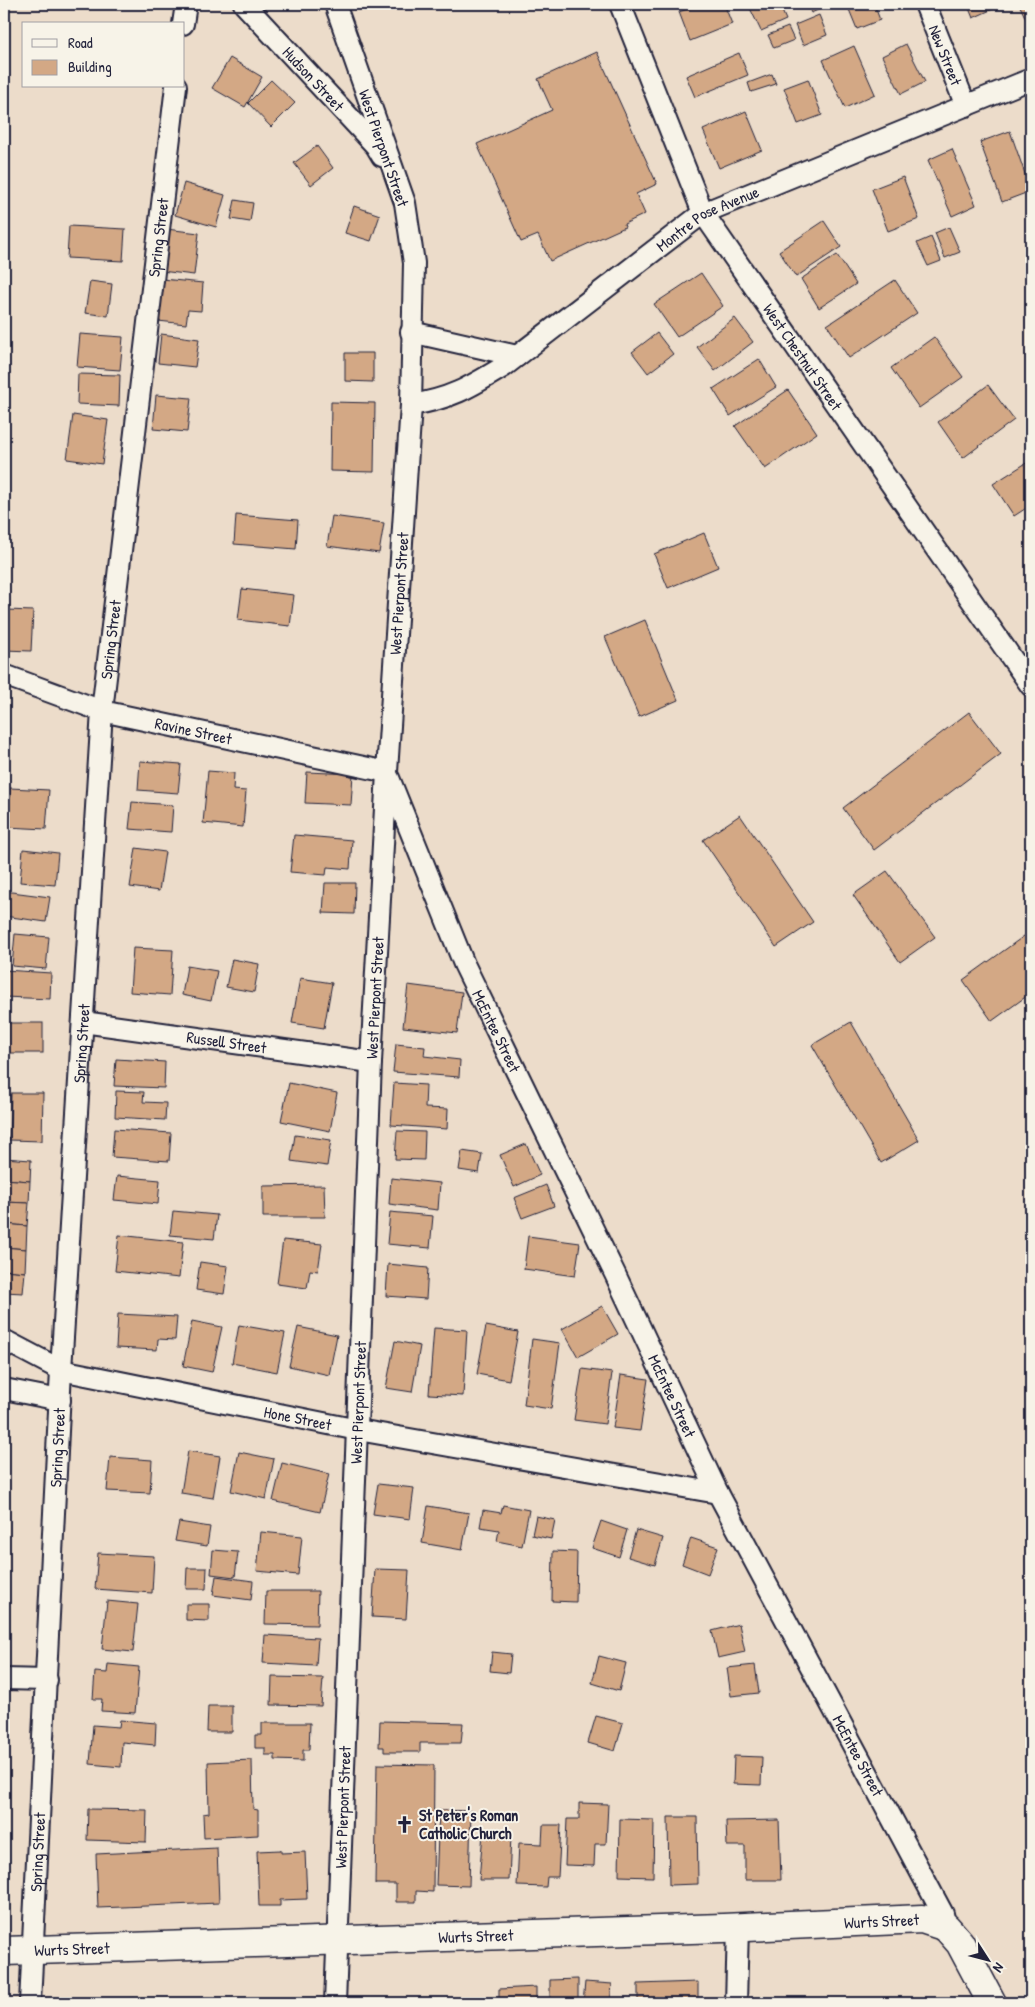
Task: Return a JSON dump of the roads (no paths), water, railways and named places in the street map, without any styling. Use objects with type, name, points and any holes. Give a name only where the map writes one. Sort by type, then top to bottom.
[{"type":"highway","name":"Wurts Street","points":[[4,1951],[738,1927],[922,1919],[946,1927]]},
{"type":"highway","name":"McEntee Street","points":[[946,1927],[960,1943],[992,2003]]},
{"type":"street","points":[[183,22],[186,4]]},
{"type":"street","name":"Hudson Street","points":[[244,4],[376,146],[396,182]]},
{"type":"street","name":"West Pierpont Street","points":[[335,4],[396,182],[405,203],[414,264],[411,332],[411,405],[387,772],[371,1062],[335,2003]]},
{"type":"street","name":"West Chestnut Street","points":[[620,4],[703,213],[1031,686]]},
{"type":"street","name":"New Street","points":[[924,4],[966,106]]},
{"type":"street","name":"Montre Pose Avenue","points":[[411,405],[439,401],[468,389],[517,356],[703,213],[1031,79]]},
{"type":"street","name":"Spring Street","points":[[30,2003],[60,1400],[102,711],[176,88]]},
{"type":"street","points":[[411,332],[517,356]]},
{"type":"street","name":"Ravine Street","points":[[4,675],[102,711],[387,772]]},
{"type":"street","name":"McEntee Street","points":[[387,772],[464,964],[611,1265],[718,1493],[943,1914],[946,1927]]},
{"type":"street","name":"Russell Street","points":[[83,1022],[371,1062]]},
{"type":"street","name":"Hone Street","points":[[4,1340],[62,1370],[358,1430],[718,1493]]},
{"type":"street","points":[[4,1389],[60,1400]]},
{"type":"street","points":[[4,1678],[47,1680]]},
{"type":"street","points":[[736,2003],[738,1927]]},
{"type":"place","name":"St Peter's Roman Catholic Church","points":[[405,1824]]}]
